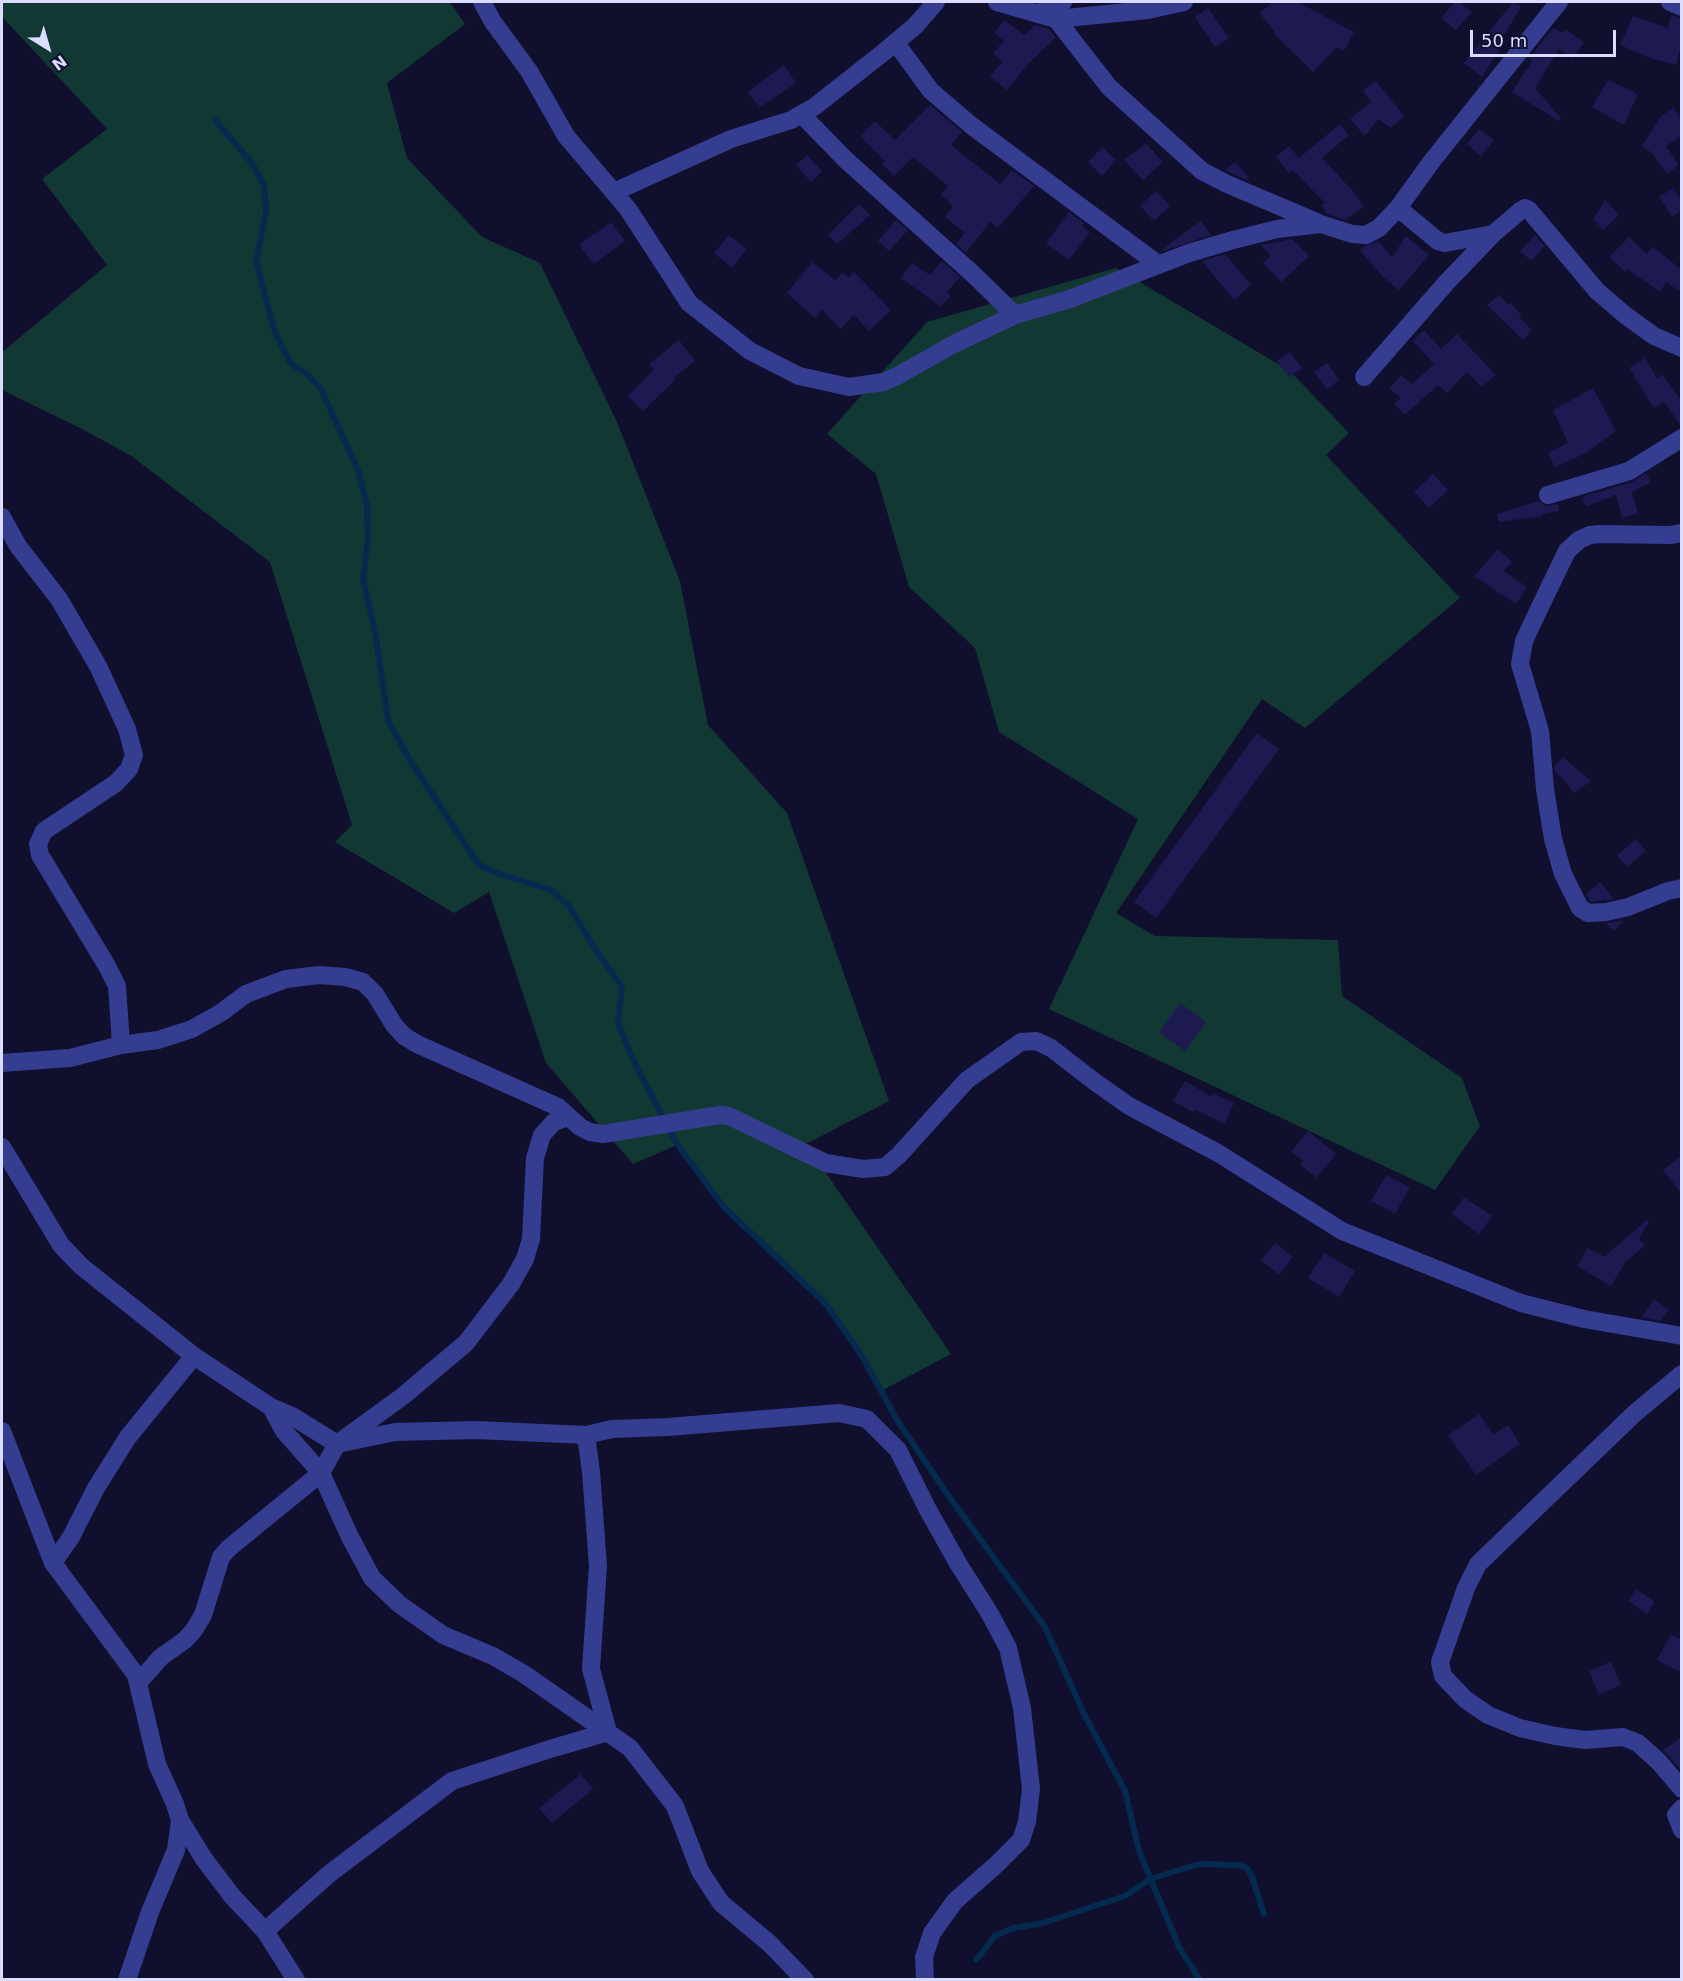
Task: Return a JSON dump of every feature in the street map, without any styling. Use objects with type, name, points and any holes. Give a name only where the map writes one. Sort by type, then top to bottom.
[{"type":"street","points":[[482,2],[493,22],[536,81],[566,136],[628,209],[689,303],[750,351],[799,376],[849,387],[884,382],[954,344],[1015,315],[1070,299],[1189,253],[1277,228],[1321,224]]},
{"type":"street","points":[[614,192],[731,139],[791,120],[814,107],[915,26],[936,2]]},
{"type":"street","points":[[997,2],[1056,19],[1148,9],[1185,2]]},
{"type":"street","points":[[1038,13],[1063,2]]},
{"type":"street","points":[[1056,19],[1109,87],[1202,171],[1321,224],[1352,234],[1366,235],[1379,228],[1398,208],[1432,160],[1559,2]]},
{"type":"street","points":[[1670,2],[1682,7]]},
{"type":"street","points":[[895,42],[931,91],[972,126],[1159,266]]},
{"type":"street","points":[[801,114],[846,160],[1015,315]]},
{"type":"street","points":[[1398,208],[1445,243],[1493,234]]},
{"type":"street","points":[[1364,377],[1446,283],[1493,234],[1525,208],[1597,291],[1654,336],[1682,348]]},
{"type":"street","points":[[1548,495],[1629,471],[1682,438]]},
{"type":"street","points":[[2,517],[18,546],[59,599],[98,666],[126,729],[134,755],[129,769],[116,783],[44,831],[38,844],[39,855],[117,986],[121,1045]]},
{"type":"street","points":[[1682,533],[1670,535],[1600,534],[1590,535],[1580,540],[1567,551],[1524,641],[1520,664],[1540,731],[1545,789],[1553,839],[1563,874],[1581,908],[1588,913],[1628,908],[1668,891],[1682,888]]},
{"type":"street","points":[[2,1063],[70,1058],[121,1045],[159,1040],[192,1029],[222,1012],[246,994],[286,979],[319,975],[345,977],[363,982],[375,994],[394,1025],[404,1036],[427,1049],[558,1107],[567,1117],[590,1132],[603,1134],[720,1114],[729,1116],[826,1163],[863,1169],[885,1167],[899,1155],[967,1080],[1022,1042],[1036,1041],[1051,1048],[1129,1106],[1218,1153],[1342,1231],[1521,1303],[1584,1318],[1682,1336]]},
{"type":"street","points":[[138,1683],[161,1657],[185,1640],[194,1630],[203,1615],[221,1557],[229,1548],[321,1473],[337,1444],[404,1396],[466,1343],[511,1284],[525,1259],[531,1239],[536,1158],[542,1135],[554,1122],[567,1117]]},
{"type":"street","points":[[2,1148],[61,1245],[81,1266],[194,1356],[271,1407],[292,1416],[337,1444],[395,1432],[476,1430],[586,1435],[612,1429],[668,1427],[839,1413],[867,1419],[898,1450],[959,1565],[1008,1648],[1022,1708],[1031,1788],[1027,1822],[1022,1840],[955,1901],[932,1933],[924,1957],[925,1980]]},
{"type":"street","points":[[53,1563],[71,1538],[96,1488],[128,1437],[194,1356]]},
{"type":"street","points":[[1682,1374],[1635,1413],[1478,1564],[1466,1588],[1440,1662],[1443,1676],[1465,1699],[1488,1715],[1520,1728],[1555,1736],[1586,1740],[1623,1737],[1638,1743],[1659,1762],[1682,1789]]},
{"type":"street","points":[[271,1407],[284,1431],[321,1473],[349,1535],[372,1578],[399,1604],[443,1635],[493,1656],[524,1674],[630,1748],[675,1806],[700,1871],[721,1903],[769,1943],[805,1980]]},
{"type":"street","points":[[2,1431],[53,1563],[130,1666],[138,1683],[156,1764],[180,1820],[215,1874],[265,1931],[296,1980]]},
{"type":"street","points":[[586,1435],[598,1566],[591,1669],[608,1732]]},
{"type":"street","points":[[265,1931],[329,1875],[452,1781],[608,1732]]},
{"type":"street","points":[[1682,1808],[1676,1815],[1682,1830]]},
{"type":"street","points":[[127,1980],[150,1912],[176,1850],[180,1820]]},
{"type":"green space","points":[[2,2],[450,2],[465,24],[387,83],[407,158],[482,237],[540,263],[617,422],[680,581],[708,725],[787,813],[889,1101],[806,1144],[951,1354],[881,1391],[862,1356],[826,1304],[723,1206],[677,1145],[633,1164],[546,1063],[489,892],[454,913],[335,842],[352,825],[270,562],[130,455],[2,390],[2,352],[107,265],[42,179],[107,129],[2,17]]},
{"type":"green space","points":[[1116,268],[1290,371],[1349,433],[1326,455],[1460,598],[1305,728],[1262,699],[1116,913],[1155,936],[1338,940],[1342,996],[1462,1078],[1480,1126],[1435,1190],[1049,1009],[1138,819],[999,732],[975,648],[909,587],[876,474],[827,434],[927,322]]},
{"type":"building","points":[[1273,2],[1298,2],[1354,32],[1344,51],[1337,47],[1313,72],[1274,34],[1275,32],[1259,13]]},
{"type":"building","points":[[1455,2],[1459,2],[1472,12],[1456,30],[1441,18]]},
{"type":"building","points":[[1513,2],[1521,7],[1500,42],[1503,44],[1482,77],[1464,63]]},
{"type":"building","points":[[1208,8],[1229,38],[1215,47],[1195,17]]},
{"type":"building","points":[[1671,15],[1682,18],[1682,42],[1676,65],[1650,58],[1620,45],[1633,16],[1668,28]]},
{"type":"building","points":[[1004,20],[1024,35],[1035,25],[1049,29],[1056,37],[1028,64],[1007,90],[990,76],[1002,62],[993,53],[1004,41],[994,33]]},
{"type":"building","points":[[1553,28],[1563,33],[1566,30],[1584,42],[1573,59],[1559,49],[1535,88],[1561,118],[1559,121],[1512,92],[1532,61],[1530,59]]},
{"type":"building","points":[[784,65],[796,83],[760,107],[747,92]]},
{"type":"building","points":[[1608,80],[1638,94],[1624,125],[1592,107]]},
{"type":"building","points":[[1376,81],[1404,116],[1391,128],[1378,119],[1365,136],[1350,119],[1371,102],[1363,90]]},
{"type":"building","points":[[930,105],[962,132],[951,145],[1000,184],[1012,170],[1034,186],[998,228],[990,222],[966,253],[956,244],[965,233],[945,217],[953,206],[941,195],[948,186],[913,157],[894,176],[882,164],[885,161],[860,136],[875,121],[895,140]]},
{"type":"building","points":[[1673,108],[1682,119],[1682,135],[1666,146],[1679,165],[1667,174],[1652,153],[1642,146],[1661,116]]},
{"type":"building","points":[[1340,124],[1349,135],[1322,158],[1354,192],[1364,207],[1345,220],[1327,214],[1321,206],[1325,203],[1293,170],[1289,173],[1276,157],[1289,146],[1299,158]]},
{"type":"building","points":[[1479,129],[1494,140],[1481,156],[1467,144]]},
{"type":"building","points":[[1146,144],[1163,162],[1143,180],[1124,160]]},
{"type":"building","points":[[1102,147],[1116,160],[1102,176],[1088,162]]},
{"type":"building","points":[[807,155],[822,171],[811,182],[796,165]]},
{"type":"building","points":[[1235,162],[1249,178],[1246,180],[1225,170]]},
{"type":"building","points":[[1673,188],[1682,201],[1682,210],[1672,217],[1659,197]]},
{"type":"building","points":[[1156,191],[1170,206],[1154,221],[1140,206]]},
{"type":"building","points":[[1605,200],[1619,215],[1603,230],[1593,219]]},
{"type":"building","points":[[859,204],[870,215],[837,244],[828,235]]},
{"type":"building","points":[[1069,212],[1084,223],[1082,226],[1090,232],[1069,260],[1046,243]]},
{"type":"building","points":[[896,220],[908,230],[889,251],[878,241]]},
{"type":"building","points":[[1201,221],[1211,235],[1160,252],[1173,241]]},
{"type":"building","points":[[611,222],[625,241],[594,264],[579,245]]},
{"type":"building","points":[[729,235],[747,249],[732,268],[714,253]]},
{"type":"building","points":[[1535,235],[1545,246],[1531,261],[1520,251]]},
{"type":"building","points":[[1406,236],[1429,255],[1399,290],[1382,276],[1360,250],[1378,241],[1392,257]]},
{"type":"building","points":[[1629,237],[1647,254],[1653,247],[1682,270],[1682,293],[1666,282],[1660,292],[1627,269],[1625,272],[1609,257]]},
{"type":"building","points":[[1292,239],[1309,256],[1281,282],[1263,263],[1271,256],[1261,245]]},
{"type":"building","points":[[1225,254],[1251,285],[1234,300],[1202,261]]},
{"type":"building","points":[[942,261],[960,277],[947,292],[951,296],[940,306],[901,278],[912,263],[930,275]]},
{"type":"building","points":[[812,262],[835,280],[843,272],[848,278],[854,272],[891,310],[869,331],[854,315],[841,329],[822,310],[815,318],[787,293]]},
{"type":"building","points":[[1499,295],[1521,314],[1519,317],[1532,330],[1523,340],[1487,305]]},
{"type":"building","points":[[1424,330],[1441,349],[1457,334],[1496,375],[1482,387],[1467,372],[1447,393],[1438,385],[1405,415],[1394,404],[1401,398],[1389,389],[1401,375],[1412,384],[1434,364],[1413,341]]},
{"type":"building","points":[[679,340],[695,361],[673,378],[675,380],[643,411],[628,396],[654,370],[649,364]]},
{"type":"building","points":[[1290,352],[1302,368],[1289,377],[1277,361]]},
{"type":"building","points":[[1645,358],[1657,378],[1662,374],[1682,402],[1682,427],[1664,402],[1654,408],[1629,368]]},
{"type":"building","points":[[1327,363],[1339,380],[1327,389],[1314,372]]},
{"type":"building","points":[[1593,388],[1616,431],[1584,454],[1555,467],[1548,453],[1568,443],[1553,410]]},
{"type":"building","points":[[1646,473],[1651,482],[1632,492],[1638,513],[1622,518],[1616,495],[1586,506],[1582,498],[1632,482]]},
{"type":"building","points":[[1433,474],[1448,490],[1429,508],[1414,492]]},
{"type":"building","points":[[1539,501],[1546,506],[1558,504],[1559,511],[1542,514],[1542,516],[1499,522],[1497,514]]},
{"type":"building","points":[[1498,549],[1512,562],[1504,571],[1527,587],[1516,604],[1474,576]]},
{"type":"building","points":[[1257,733],[1279,749],[1156,918],[1134,902]]},
{"type":"building","points":[[1563,757],[1591,781],[1574,793],[1555,772],[1554,767]]},
{"type":"building","points":[[1636,839],[1646,851],[1627,867],[1617,855]]},
{"type":"building","points":[[1600,882],[1614,899],[1591,902],[1586,894]]},
{"type":"building","points":[[1624,920],[1614,931],[1605,923],[1608,923]]},
{"type":"building","points":[[1180,1003],[1206,1022],[1185,1051],[1159,1032]]},
{"type":"building","points":[[1185,1081],[1212,1097],[1213,1093],[1234,1103],[1225,1124],[1196,1110],[1194,1113],[1173,1101]]},
{"type":"building","points":[[1308,1131],[1336,1154],[1316,1178],[1300,1164],[1303,1161],[1291,1152]]},
{"type":"building","points":[[1682,1155],[1682,1194],[1663,1170]]},
{"type":"building","points":[[1386,1175],[1410,1187],[1395,1214],[1371,1201]]},
{"type":"building","points":[[1464,1197],[1492,1216],[1479,1234],[1452,1214]]},
{"type":"building","points":[[1647,1220],[1649,1222],[1639,1239],[1645,1245],[1627,1259],[1611,1286],[1577,1266],[1588,1248],[1604,1257]]},
{"type":"building","points":[[1275,1243],[1293,1257],[1279,1275],[1261,1260]]},
{"type":"building","points":[[1324,1253],[1355,1271],[1339,1297],[1308,1278]]},
{"type":"building","points":[[1654,1299],[1669,1310],[1661,1321],[1641,1317]]},
{"type":"building","points":[[1479,1414],[1493,1434],[1508,1425],[1520,1444],[1476,1475],[1448,1435]]},
{"type":"building","points":[[1636,1589],[1655,1602],[1647,1614],[1628,1601]]},
{"type":"building","points":[[1671,1634],[1682,1640],[1682,1673],[1657,1660]]},
{"type":"building","points":[[1611,1662],[1621,1685],[1599,1695],[1589,1671]]},
{"type":"building","points":[[1682,1737],[1682,1771],[1663,1750]]},
{"type":"building","points":[[581,1774],[593,1789],[552,1823],[539,1808]]},
{"type":"waterway","points":[[215,120],[252,163],[264,186],[266,212],[256,262],[275,332],[291,364],[306,373],[321,389],[358,470],[367,505],[368,539],[363,579],[375,631],[388,720],[409,759],[479,865],[551,890],[569,906],[622,987],[618,1023],[635,1064],[677,1144],[723,1206],[826,1304],[862,1356],[897,1420],[950,1498],[1045,1627],[1084,1714],[1125,1791],[1139,1851],[1179,1947],[1200,1980]]},
{"type":"waterway","points":[[976,1960],[995,1936],[1013,1928],[1043,1923],[1125,1896],[1150,1879],[1199,1864],[1239,1865],[1247,1868],[1264,1914]]}]
